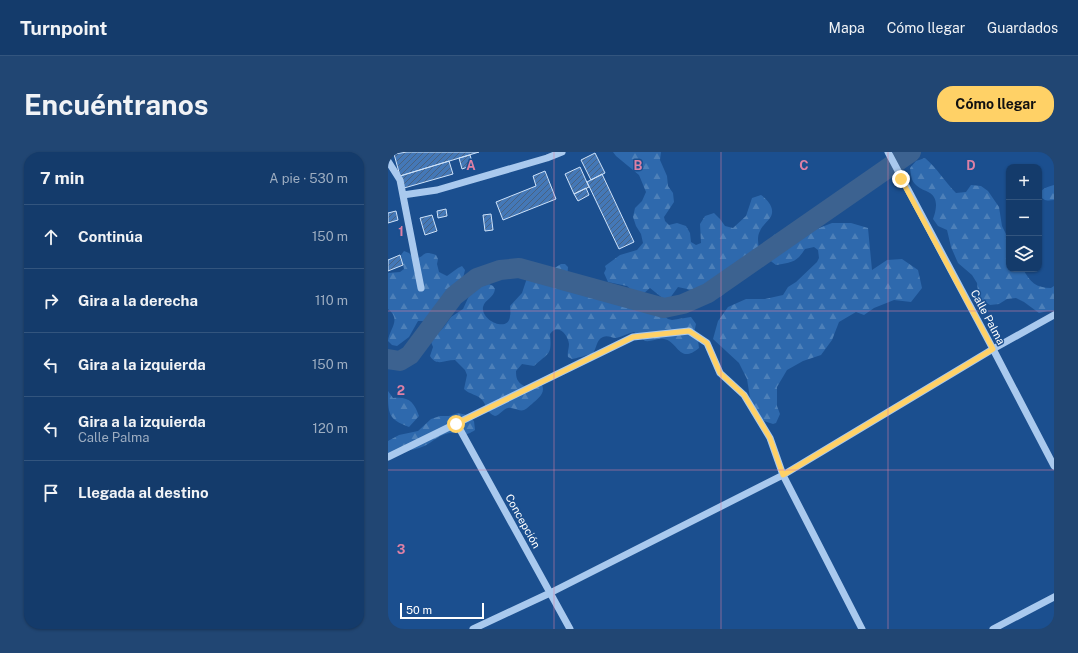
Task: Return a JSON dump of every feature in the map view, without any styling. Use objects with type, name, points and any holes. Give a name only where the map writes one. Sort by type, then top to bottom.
[{"type":"street","points":[[403,195],[437,190],[547,158],[562,152]]},
{"type":"street","name":"Calle Palma","points":[[888,152],[1054,466]]},
{"type":"street","points":[[388,161],[400,180],[421,288]]},
{"type":"street","points":[[473,629],[550,593],[783,475],[993,349],[1054,315]]},
{"type":"street","points":[[388,457],[633,337],[689,331],[707,343],[720,373],[744,395],[770,438],[783,475],[862,629]]},
{"type":"street","name":"Concepción","points":[[456,424],[570,629]]},
{"type":"street","points":[[993,629],[1054,597]]},
{"type":"green space","points":[[613,152],[661,152],[660,160],[667,176],[668,186],[673,193],[674,202],[664,217],[665,221],[669,225],[677,223],[686,226],[690,233],[691,242],[696,245],[701,243],[700,224],[705,216],[714,213],[725,226],[733,228],[746,216],[752,198],[761,195],[769,202],[772,208],[772,215],[759,233],[759,249],[748,263],[744,271],[733,276],[729,288],[720,297],[711,295],[703,290],[695,293],[678,287],[670,298],[665,300],[650,288],[643,294],[634,292],[627,286],[608,282],[604,273],[606,269],[605,266],[620,255],[637,250],[643,243],[641,234],[633,217],[635,208],[642,201],[646,192],[639,175]]},
{"type":"green space","points":[[925,158],[956,193],[966,192],[971,185],[981,186],[988,191],[999,207],[1002,226],[1006,234],[1006,272],[1025,272],[1031,281],[1041,287],[1051,288],[1054,286],[1054,311],[1039,313],[1016,298],[1007,299],[999,304],[990,305],[982,300],[978,292],[977,283],[972,275],[958,263],[951,247],[947,230],[938,226],[933,219],[936,209],[935,198],[914,183],[912,179],[910,168],[916,161]]},
{"type":"green space","points":[[1054,185],[1054,200],[1046,200],[1042,198],[1042,190]]},
{"type":"green space","points":[[832,223],[851,223],[868,228],[872,270],[887,260],[902,259],[918,270],[922,288],[911,302],[894,300],[874,308],[864,315],[856,312],[839,322],[832,340],[821,355],[803,361],[787,370],[777,387],[777,406],[780,414],[776,423],[773,424],[764,421],[753,406],[747,379],[739,363],[713,339],[718,321],[728,307],[746,299],[765,299],[783,295],[788,287],[796,282],[817,262],[819,258],[818,250],[814,247],[805,249],[799,257],[793,261],[776,265],[768,259],[766,250],[768,241],[775,234],[814,230]]},
{"type":"green space","points":[[404,251],[409,253],[415,259],[426,253],[436,255],[438,259],[437,264],[439,272],[447,276],[462,266],[465,270],[463,278],[452,291],[454,300],[450,304],[442,307],[435,318],[430,318],[427,321],[418,321],[409,337],[397,346],[392,345],[388,341],[394,325],[394,317],[388,309],[388,273],[400,272],[404,269],[401,255]]},
{"type":"green space","points":[[561,264],[565,264],[568,267],[567,280],[572,284],[591,292],[599,292],[604,290],[617,294],[640,297],[668,319],[672,320],[691,317],[696,324],[694,333],[698,340],[699,348],[692,353],[687,354],[679,351],[669,341],[662,339],[645,341],[634,332],[616,338],[606,336],[603,337],[599,340],[593,353],[572,359],[568,357],[569,344],[567,337],[559,330],[556,330],[550,334],[550,350],[546,356],[534,366],[522,364],[516,371],[517,380],[524,386],[541,383],[543,390],[541,395],[525,409],[520,410],[508,408],[495,416],[492,415],[481,399],[464,389],[467,375],[465,370],[455,360],[438,362],[430,356],[433,347],[431,342],[433,337],[443,328],[451,317],[463,309],[469,296],[480,287],[489,284],[495,289],[483,307],[486,317],[495,323],[505,324],[510,316],[510,306],[522,293],[528,275],[531,272],[536,271],[545,273]]},
{"type":"green space","points":[[388,391],[393,398],[407,399],[415,407],[419,416],[409,427],[397,421],[391,415],[388,405]]},
{"type":"green space","points":[[458,413],[467,415],[474,421],[475,430],[467,434],[444,434],[423,447],[396,453],[388,459],[388,441],[399,435],[418,431],[431,419]]},
{"type":"building","points":[[407,152],[479,152],[400,176],[394,154]]},
{"type":"building","points":[[595,153],[605,173],[591,180],[581,160]]},
{"type":"building","points":[[470,155],[473,165],[462,169],[459,158]]},
{"type":"building","points":[[449,161],[453,174],[404,188],[400,176]]},
{"type":"building","points":[[580,167],[589,187],[574,194],[565,174]]},
{"type":"building","points":[[545,171],[556,199],[503,220],[496,202],[536,186],[533,176]]},
{"type":"building","points":[[602,174],[634,242],[619,249],[587,182]]},
{"type":"building","points":[[586,188],[589,195],[578,201],[574,194]]},
{"type":"building","points":[[446,209],[447,216],[438,218],[437,211]]},
{"type":"building","points":[[396,211],[398,220],[388,223],[388,213]]},
{"type":"building","points":[[491,214],[493,230],[485,231],[483,215]]},
{"type":"building","points":[[432,215],[437,231],[425,235],[420,218]]},
{"type":"building","points":[[400,255],[403,265],[388,271],[388,260]]},
{"type":"waterway","points":[[388,359],[400,361],[410,355],[454,296],[477,278],[500,270],[519,268],[664,308],[683,304],[708,293],[911,152]]},
{"type":"route","points":[[456,424],[633,337],[689,331],[707,343],[720,373],[744,395],[770,438],[783,475],[993,349],[901,179]]}]
